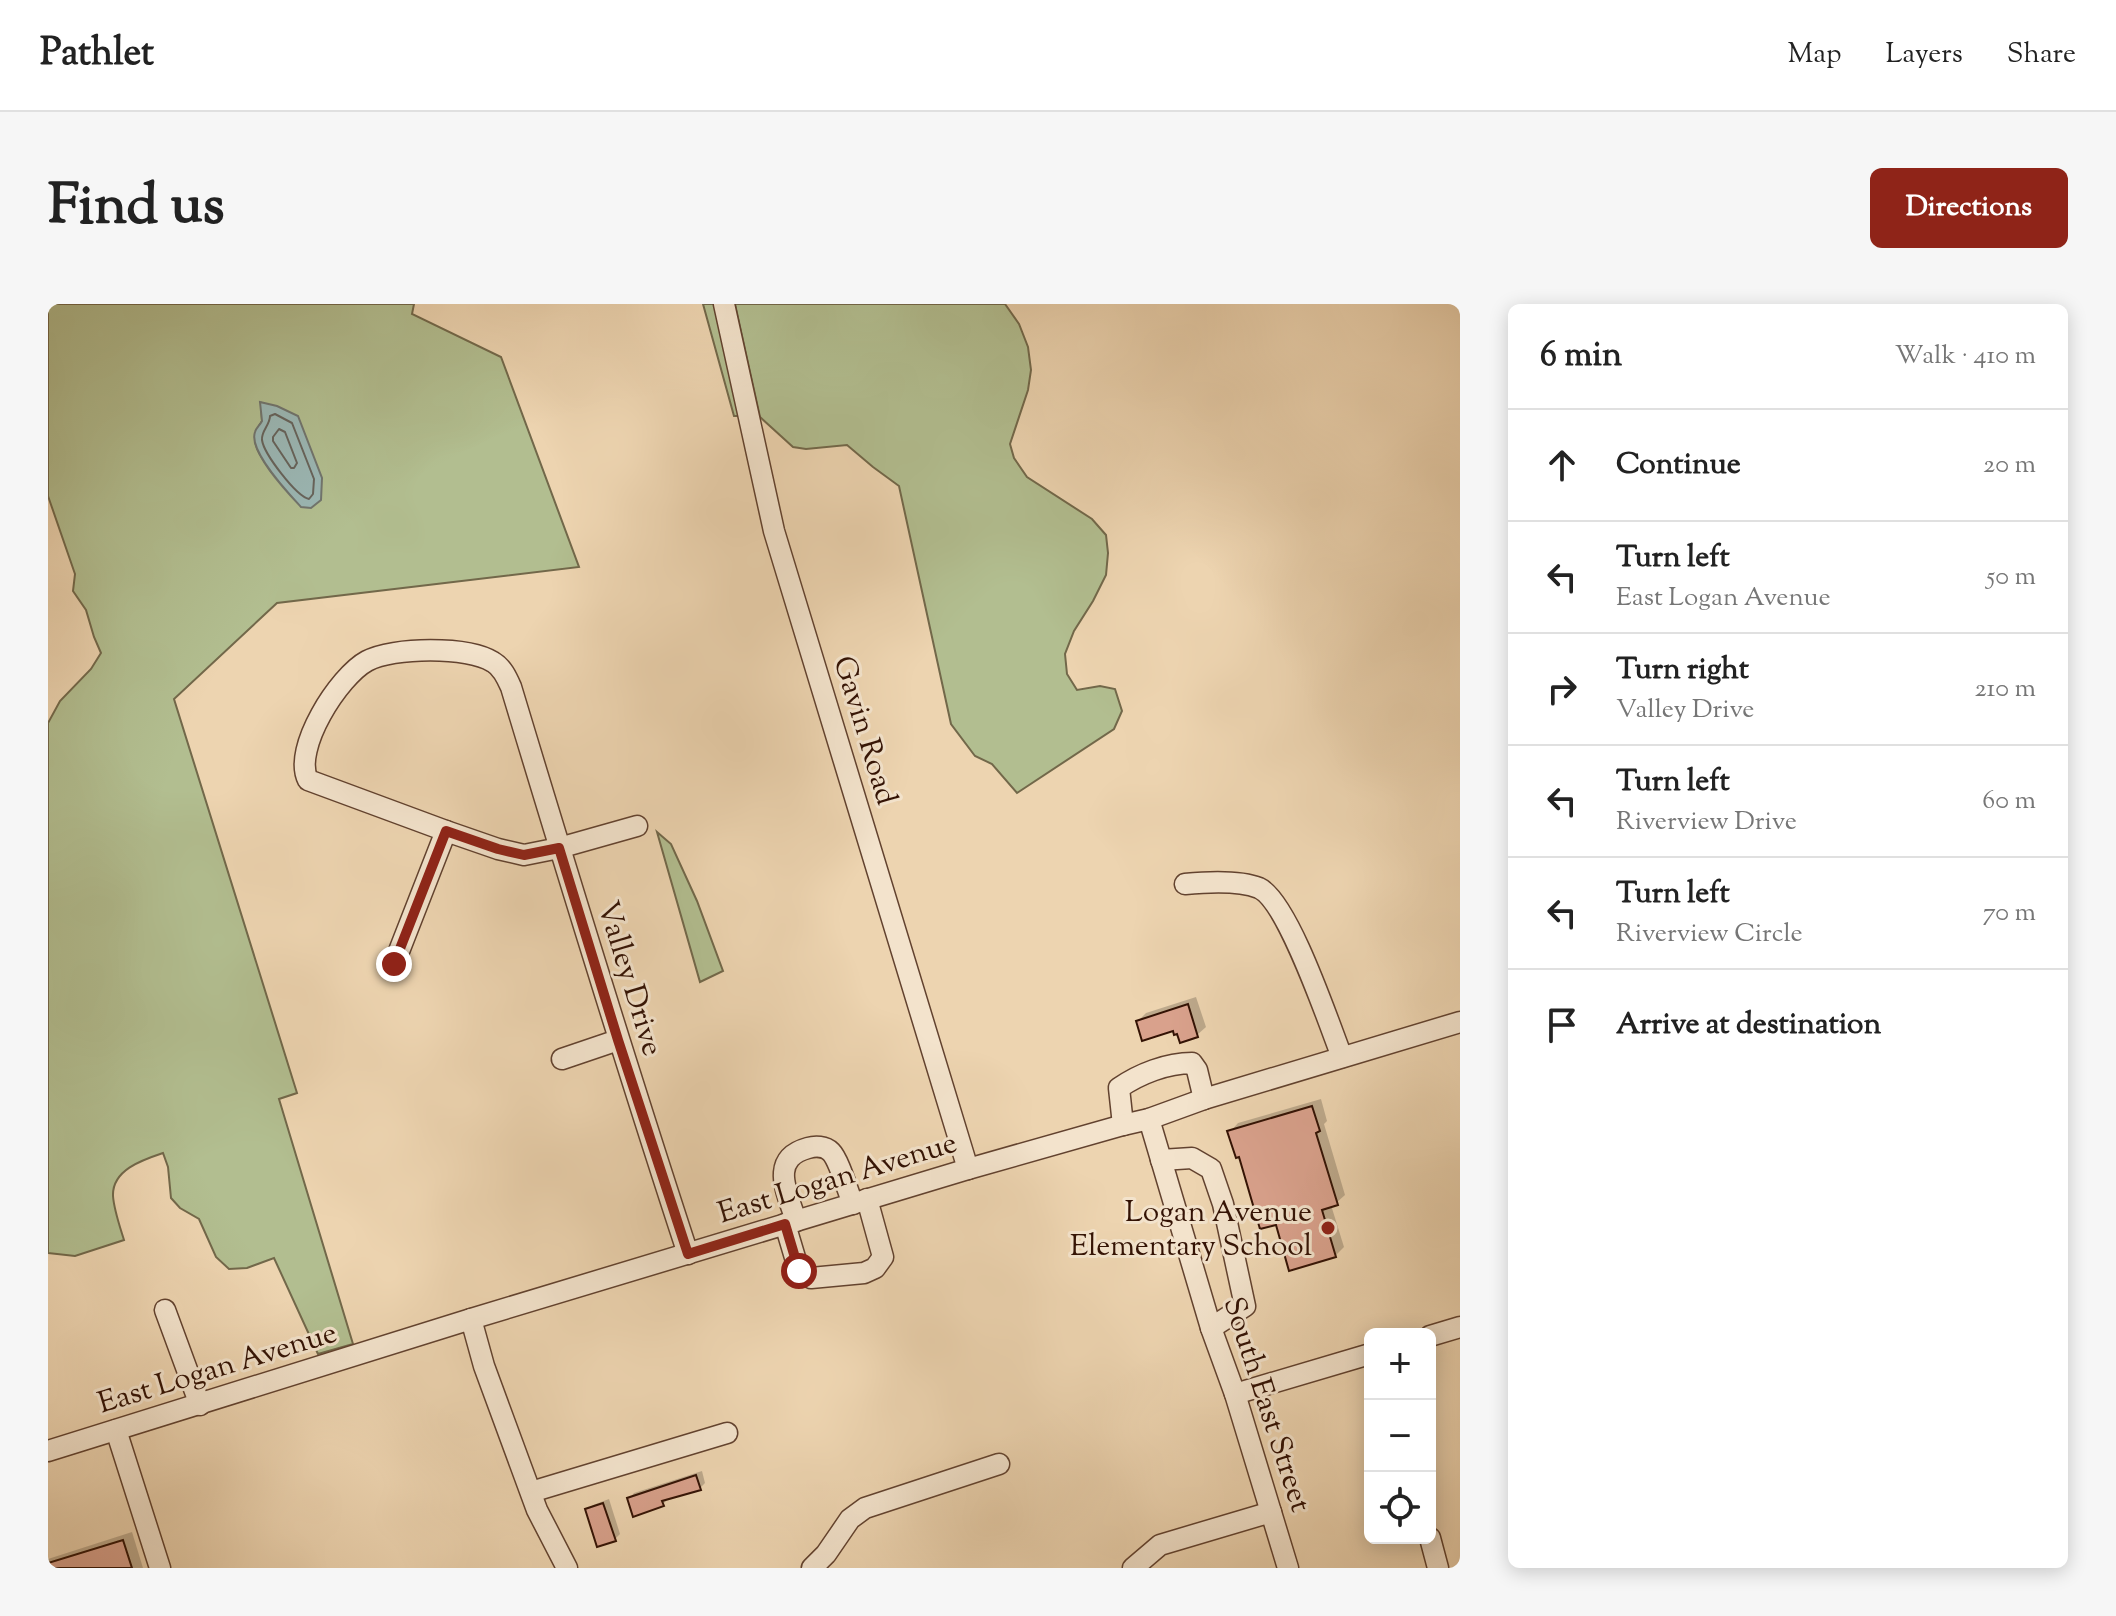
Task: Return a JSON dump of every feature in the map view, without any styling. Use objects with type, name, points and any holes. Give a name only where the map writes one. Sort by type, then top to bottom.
[{"type":"street","name":"Gavin Road","points":[[724,304],[774,531],[968,1169]]},
{"type":"street","name":"Valley Drive","points":[[446,831],[308,780],[303,765],[313,728],[345,680],[366,661],[390,653],[464,653],[495,662],[506,675],[618,1040],[688,1254]]},
{"type":"street","points":[[394,964],[446,831],[524,855],[637,826]]},
{"type":"street","points":[[1185,884],[1217,882],[1258,888],[1270,896],[1293,934],[1342,1057]]},
{"type":"street","name":"East Logan Avenue","points":[[48,1451],[471,1319],[968,1169],[1149,1119],[1204,1099],[1460,1022]]},
{"type":"street","points":[[562,1059],[618,1040]]},
{"type":"street","points":[[1123,1125],[1119,1088],[1169,1066],[1192,1063],[1197,1070],[1204,1099]]},
{"type":"street","name":"South East Street","points":[[1149,1119],[1211,1328],[1235,1394],[1288,1568]]},
{"type":"street","points":[[821,1147],[833,1154],[860,1202],[883,1257],[875,1268],[864,1273],[811,1278],[799,1271],[782,1171],[786,1161],[799,1151],[821,1147]]},
{"type":"street","points":[[1161,1160],[1192,1158],[1211,1169],[1223,1204],[1245,1306],[1211,1328]]},
{"type":"street","points":[[165,1310],[200,1405]]},
{"type":"street","points":[[471,1319],[484,1366],[537,1510],[567,1568]]},
{"type":"street","points":[[1436,1334],[1460,1327]]},
{"type":"street","points":[[1235,1394],[1364,1356]]},
{"type":"street","points":[[116,1430],[160,1568]]},
{"type":"street","points":[[531,1492],[727,1433]]},
{"type":"street","points":[[812,1568],[826,1554],[850,1519],[865,1508],[999,1464]]},
{"type":"street","points":[[1133,1568],[1160,1545],[1271,1512]]},
{"type":"street","points":[[1432,1544],[1438,1568]]},
{"type":"green space","points":[[48,304],[414,304],[412,314],[501,357],[579,567],[277,603],[174,699],[297,1093],[279,1099],[353,1344],[318,1354],[274,1258],[247,1268],[229,1269],[216,1257],[199,1219],[180,1208],[171,1198],[168,1167],[163,1153],[130,1167],[117,1179],[113,1196],[124,1240],[75,1256],[48,1253],[48,723],[60,701],[91,669],[101,653],[86,610],[73,591],[75,574],[48,496]],"holes":[[[261,402],[272,473],[255,442],[262,421]]]},
{"type":"green space","points":[[703,304],[719,304],[742,416],[734,416]]},
{"type":"green space","points":[[735,304],[1005,304],[1019,324],[1028,347],[1031,370],[1028,390],[1010,444],[1014,458],[1027,477],[1092,519],[1106,535],[1106,575],[1074,631],[1065,654],[1067,674],[1077,690],[1100,686],[1115,689],[1122,711],[1114,729],[1017,793],[992,764],[975,756],[951,724],[899,486],[847,445],[806,449],[793,447],[760,417]]},
{"type":"green space","points":[[657,832],[671,844],[697,901],[723,971],[700,982]]},
{"type":"water","points":[[260,402],[298,416],[322,478],[321,500],[311,508],[301,507],[295,501],[257,450],[254,440],[262,421]]},
{"type":"building","points":[[1188,1004],[1198,1037],[1180,1043],[1173,1031],[1142,1041],[1136,1021]]},
{"type":"building","points":[[1312,1106],[1320,1131],[1316,1133],[1338,1205],[1322,1210],[1336,1257],[1289,1271],[1276,1225],[1260,1229],[1239,1157],[1236,1158],[1227,1131]]},
{"type":"building","points":[[696,1475],[701,1490],[662,1501],[664,1506],[633,1517],[627,1498]]},
{"type":"building","points":[[603,1503],[616,1541],[597,1547],[585,1509]]},
{"type":"building","points":[[123,1540],[132,1568],[48,1568],[48,1563]]},
{"type":"place","name":"Logan Avenue Elementary School","points":[[1328,1228]]},
{"type":"route","points":[[394,964],[446,831],[524,855],[559,848],[688,1254],[785,1224],[799,1271]]}]
